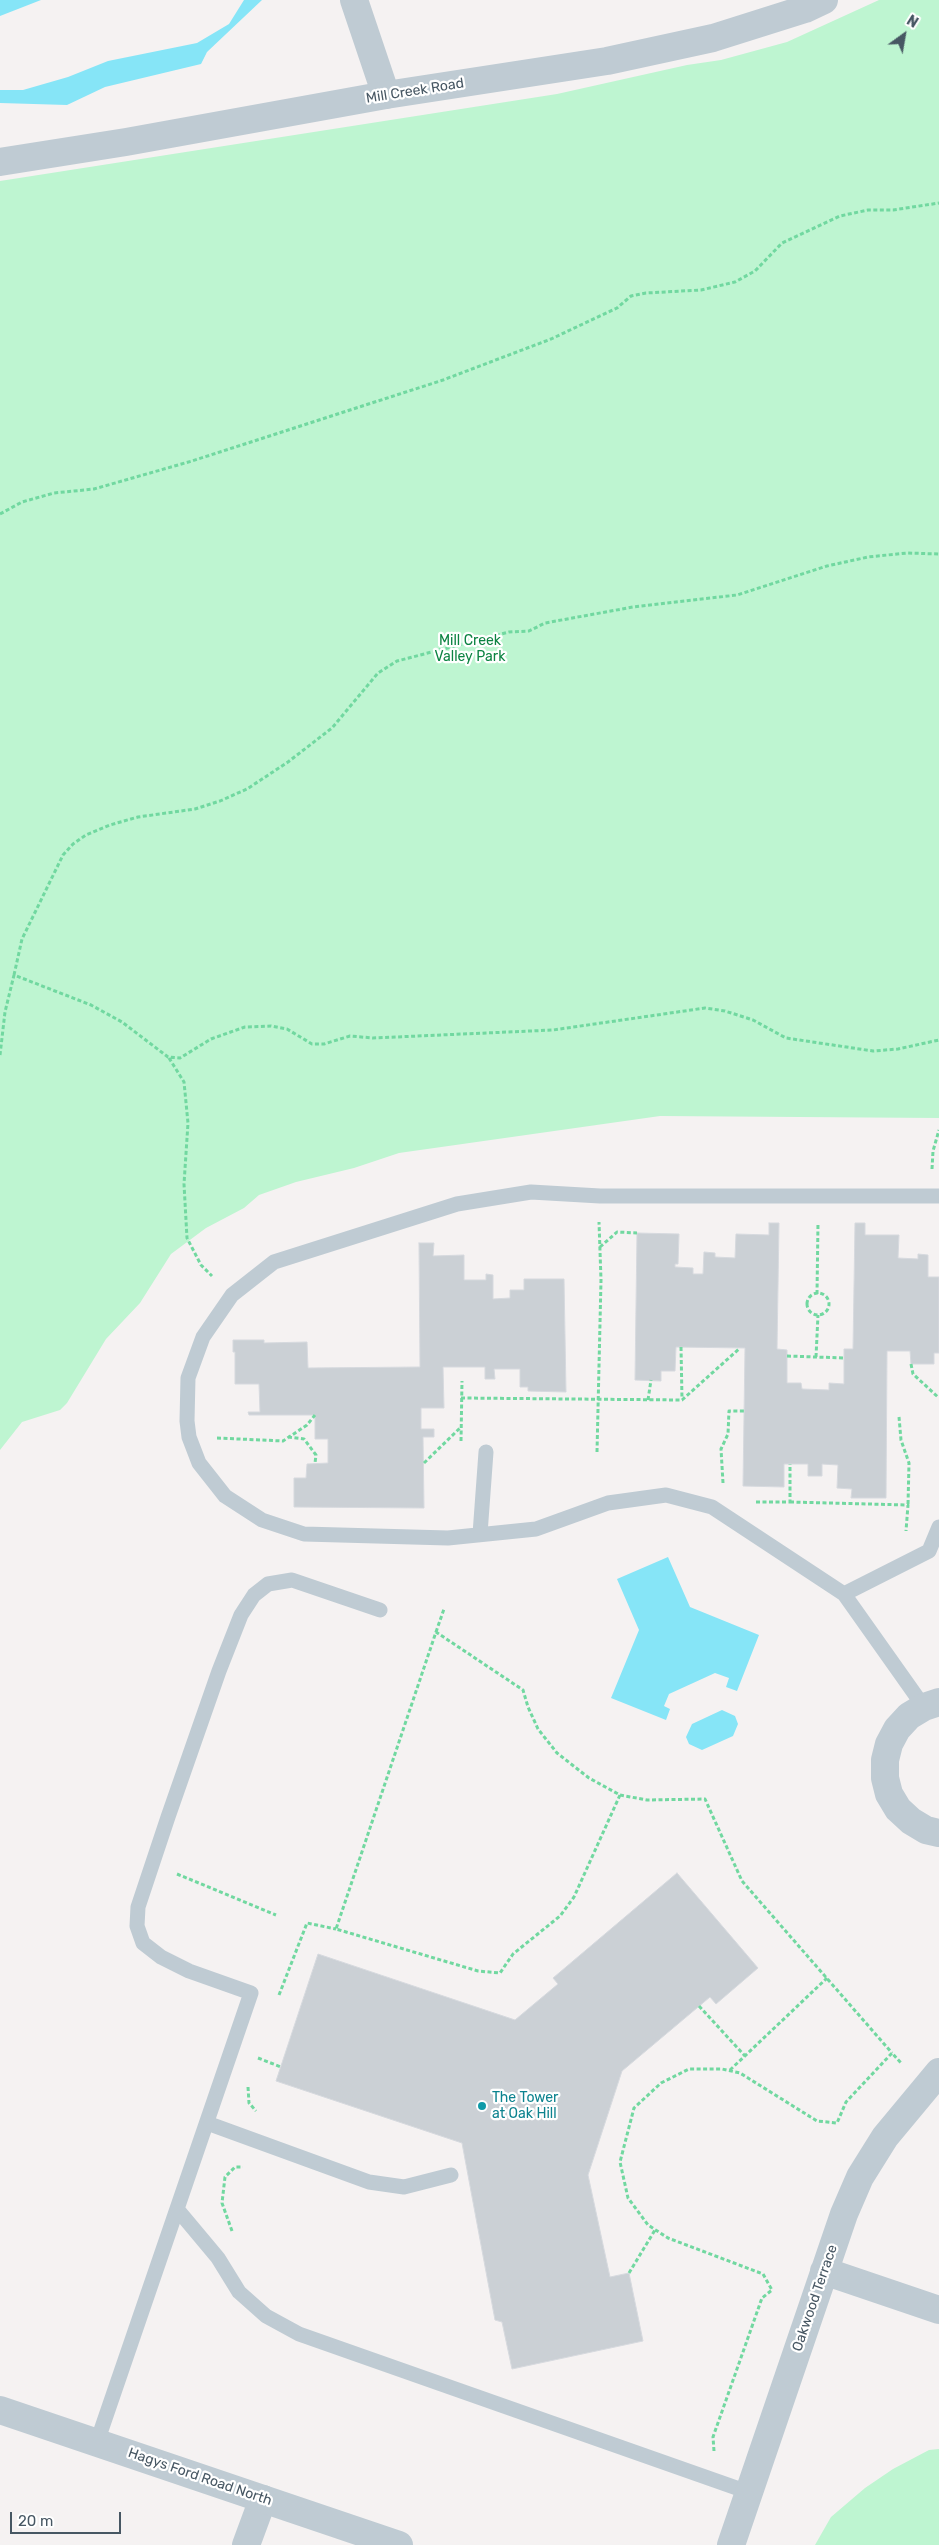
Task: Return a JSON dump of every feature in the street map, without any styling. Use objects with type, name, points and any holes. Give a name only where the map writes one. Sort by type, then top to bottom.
[{"type":"street","points":[[354,0],[386,94]]},
{"type":"street","name":"Mill Creek Road","points":[[0,162],[126,142],[386,94],[607,61],[713,38],[805,9],[824,0]]},
{"type":"street","points":[[931,1705],[909,1716],[897,1729],[887,1752],[885,1778],[890,1794],[898,1809],[910,1821],[926,1830],[939,1833]]},
{"type":"street","name":"Oakwood Terrace","points":[[731,2545],[824,2271],[844,2214],[860,2177],[885,2137],[933,2080]]},
{"type":"street","points":[[824,2271],[939,2310]]},
{"type":"street","name":"Hagys Ford Road North","points":[[0,2410],[399,2545]]},
{"type":"street","points":[[246,2545],[263,2499]]},
{"type":"lane","points":[[931,1705],[844,1594],[723,1507],[712,1507],[666,1495],[608,1503],[536,1529],[448,1538],[304,1534],[262,1520],[225,1496],[199,1463],[189,1437],[187,1421],[188,1378],[203,1337],[232,1295],[274,1262],[456,1204],[531,1192],[600,1196],[818,1198],[934,1196]]},
{"type":"lane","points":[[480,1534],[486,1452]]},
{"type":"lane","points":[[844,1594],[929,1551],[939,1527]]},
{"type":"lane","points":[[97,2442],[251,1993],[189,1971],[161,1957],[143,1943],[137,1926],[138,1907],[168,1817],[219,1671],[241,1615],[254,1595],[268,1584],[292,1580],[380,1610]]},
{"type":"lane","points":[[207,2123],[369,2182],[404,2187],[451,2175]]},
{"type":"lane","points":[[177,2208],[213,2252],[239,2292],[266,2316],[299,2334],[748,2492]]},
{"type":"path","points":[[0,514],[22,502],[54,493],[94,489],[192,461],[443,380],[551,339],[617,308],[632,296],[646,293],[701,290],[735,282],[755,271],[782,244],[840,216],[868,210],[893,210],[939,203]]},
{"type":"path","points":[[0,1055],[5,1012],[22,939],[63,855],[73,844],[86,835],[110,825],[138,817],[195,809],[220,801],[247,789],[288,762],[332,728],[378,674],[397,661],[509,632],[529,630],[545,623],[633,607],[737,595],[827,566],[868,557],[907,553],[939,554]]},
{"type":"path","points":[[14,975],[91,1005],[122,1022],[168,1057],[184,1082],[188,1123],[184,1184],[187,1238],[200,1265],[232,1295]]},
{"type":"path","points":[[168,1057],[180,1058],[210,1039],[245,1027],[271,1026],[288,1029],[312,1044],[324,1044],[350,1036],[373,1038],[576,1028],[614,1020],[705,1008],[724,1011],[753,1020],[786,1038],[873,1051],[898,1049],[939,1040]]},
{"type":"path","points":[[934,1196],[933,1151],[939,1130]]},
{"type":"path","points":[[597,1452],[600,1196]]},
{"type":"path","points":[[817,1294],[818,1198]]},
{"type":"path","points":[[600,1248],[617,1232],[637,1233]]},
{"type":"path","points":[[817,1294],[827,1298],[829,1305],[826,1312],[818,1315],[812,1314],[807,1306],[809,1299],[817,1294]]},
{"type":"path","points":[[816,1357],[818,1315]]},
{"type":"path","points":[[681,1347],[682,1400]]},
{"type":"path","points":[[461,1398],[682,1400],[740,1348]]},
{"type":"path","points":[[787,1356],[844,1358]]},
{"type":"path","points":[[910,1364],[913,1374],[939,1398]]},
{"type":"path","points":[[648,1400],[651,1380]]},
{"type":"path","points":[[462,1381],[462,1444]]},
{"type":"path","points":[[723,1507],[728,1497],[723,1489],[721,1449],[728,1434],[729,1411],[744,1411]]},
{"type":"path","points":[[189,1437],[283,1440],[307,1425],[315,1415]]},
{"type":"path","points":[[899,1417],[901,1440],[909,1463],[904,1563]]},
{"type":"path","points":[[424,1464],[461,1427]]},
{"type":"path","points":[[288,1437],[304,1439],[316,1455],[315,1463]]},
{"type":"path","points":[[790,1464],[790,1502]]},
{"type":"path","points":[[723,1507],[790,1502],[908,1505]]},
{"type":"path","points":[[336,1929],[444,1609]]},
{"type":"path","points":[[436,1632],[522,1690],[538,1729],[557,1754],[589,1778],[620,1795],[647,1800],[705,1799],[742,1881],[892,2054],[933,2080]]},
{"type":"path","points":[[276,2004],[306,1923],[336,1929],[478,1971],[500,1973],[513,1954],[560,1916],[574,1897],[620,1795]]},
{"type":"path","points":[[179,1864],[175,1874],[276,1915]]},
{"type":"path","points":[[729,2070],[827,1978]]},
{"type":"path","points":[[698,2006],[745,2056]]},
{"type":"path","points":[[255,2066],[261,2050]]},
{"type":"path","points":[[707,2451],[714,2451],[713,2437],[762,2298],[772,2290],[763,2274],[668,2238],[648,2225],[628,2198],[620,2162],[634,2108],[661,2083],[689,2069],[729,2070],[740,2073],[817,2121],[838,2123],[846,2102],[892,2054]]},
{"type":"path","points":[[258,2059],[281,2067]]},
{"type":"path","points":[[248,2082],[249,2103],[262,2118]]},
{"type":"path","points":[[234,2234],[222,2202],[225,2177],[235,2167],[252,2166]]},
{"type":"path","points":[[628,2274],[655,2230]]},
{"type":"green space","name":"Mill Creek Valley Park","points":[[879,0],[939,0],[939,1118],[660,1116],[399,1153],[354,1168],[296,1182],[259,1195],[244,1208],[206,1228],[171,1254],[140,1303],[106,1339],[67,1403],[60,1410],[22,1422],[0,1450],[0,181],[557,94],[687,65],[721,60],[787,42]]},
{"type":"green space","points":[[939,2449],[939,2545],[815,2545],[831,2517],[865,2488],[893,2469],[929,2450]]},
{"type":"water","points":[[0,0],[41,0],[0,16]]},
{"type":"water","points":[[244,0],[262,0],[207,52],[201,64],[105,87],[67,105],[0,103],[0,90],[23,90],[68,77],[108,61],[197,43],[229,24]]},
{"type":"water","points":[[668,1557],[690,1607],[759,1635],[737,1691],[726,1687],[729,1678],[715,1673],[669,1694],[664,1706],[670,1709],[666,1720],[611,1698],[639,1630],[617,1579]]},
{"type":"water","points":[[722,1710],[735,1716],[738,1724],[733,1736],[702,1750],[689,1744],[686,1737],[692,1724]]},
{"type":"building","points":[[769,1223],[779,1223],[777,1349],[787,1350],[787,1383],[801,1383],[802,1389],[829,1390],[829,1383],[844,1384],[844,1349],[853,1349],[855,1223],[865,1223],[865,1235],[899,1235],[898,1258],[918,1259],[918,1254],[928,1255],[928,1277],[939,1277],[939,1353],[934,1353],[934,1364],[911,1364],[910,1351],[887,1351],[886,1498],[851,1498],[852,1489],[837,1488],[838,1465],[822,1464],[822,1476],[808,1476],[808,1464],[784,1464],[784,1487],[743,1486],[745,1348],[676,1347],[675,1371],[661,1371],[661,1381],[635,1380],[637,1233],[679,1234],[678,1264],[675,1264],[675,1267],[693,1268],[693,1274],[703,1274],[704,1252],[715,1253],[715,1257],[735,1258],[736,1234],[769,1235]]},
{"type":"building","points":[[419,1243],[434,1243],[433,1256],[464,1255],[464,1280],[486,1280],[486,1274],[493,1275],[493,1299],[510,1298],[510,1290],[524,1290],[524,1279],[564,1279],[566,1392],[528,1391],[528,1387],[520,1387],[520,1369],[494,1369],[495,1379],[485,1379],[485,1367],[443,1367],[444,1408],[421,1408],[421,1429],[434,1429],[434,1437],[423,1437],[424,1508],[294,1507],[294,1478],[306,1478],[307,1464],[328,1463],[328,1439],[315,1439],[315,1415],[249,1415],[248,1412],[260,1412],[259,1384],[235,1384],[233,1340],[264,1340],[264,1343],[307,1342],[308,1368],[420,1367]]},
{"type":"building","name":"The Tower at Oak Hill","points":[[677,1873],[758,1968],[716,2004],[710,1997],[622,2071],[588,2175],[610,2277],[629,2273],[643,2341],[512,2369],[502,2322],[495,2320],[462,2143],[276,2081],[318,1954],[515,2020],[558,1984],[553,1978]]},
{"type":"place","name":"The Tower at Oak Hill","points":[[482,2106]]}]
